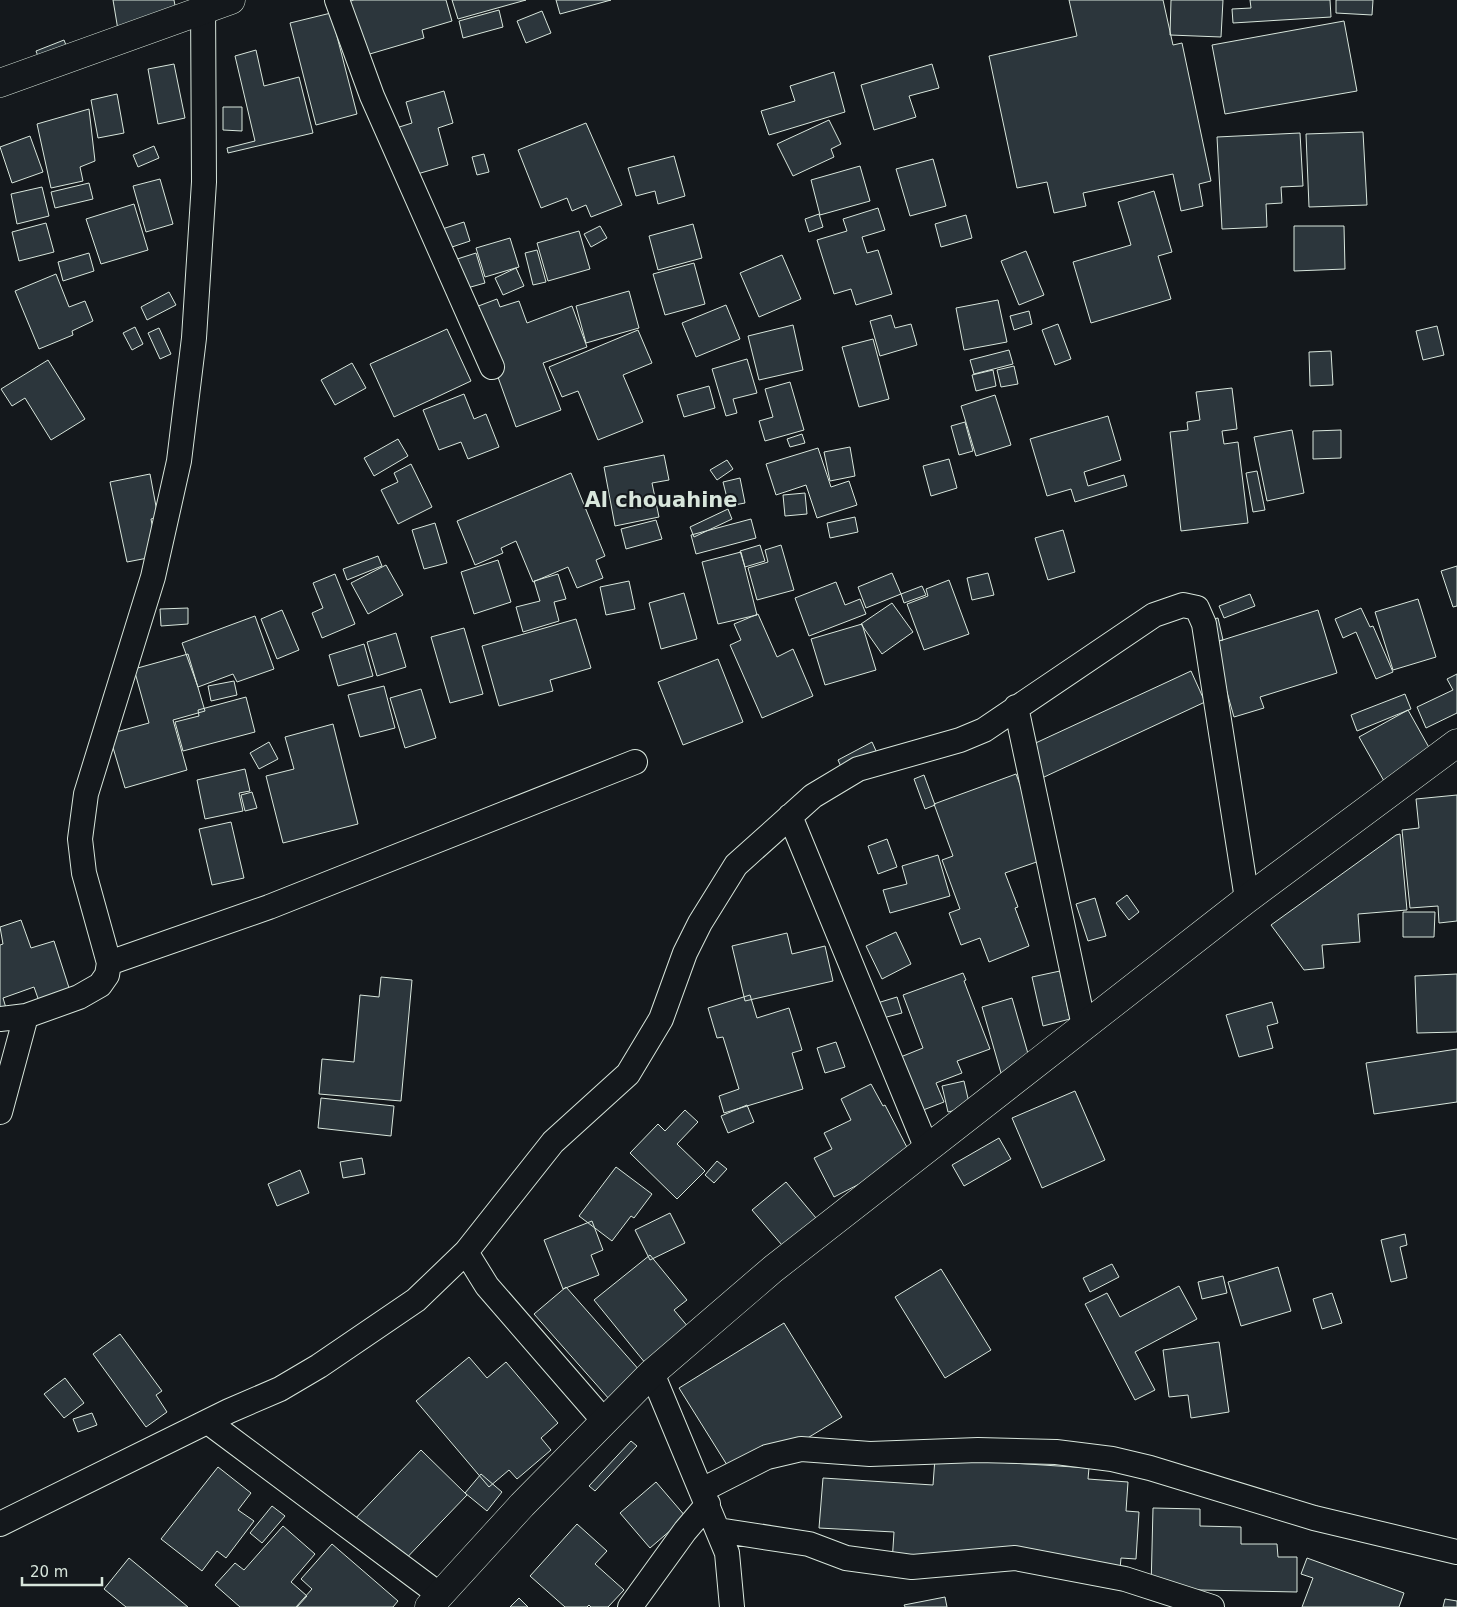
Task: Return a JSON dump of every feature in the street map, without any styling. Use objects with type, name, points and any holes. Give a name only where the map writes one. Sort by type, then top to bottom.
[{"type":"street","points":[[0,83],[203,5],[231,0]]},
{"type":"street","points":[[336,0],[372,96],[492,367]]},
{"type":"street","points":[[0,1019],[26,1016],[79,997],[100,986],[107,975],[109,963],[84,873],[80,839],[86,794],[153,577],[179,461],[194,338],[204,182],[203,5]]},
{"type":"street","points":[[0,1524],[280,1388],[358,1340],[416,1300],[466,1252],[554,1142],[628,1074],[661,1019],[685,953],[700,922],[736,866],[790,816],[813,796],[858,769],[960,740],[984,730],[1154,615],[1183,605],[1197,608],[1204,624],[1247,899]]},
{"type":"street","points":[[1016,707],[1084,1026]]},
{"type":"street","points":[[208,1422],[434,1601],[522,1505],[652,1373],[773,1269],[1247,899],[1457,743]]},
{"type":"street","points":[[109,963],[269,907],[635,762]]},
{"type":"street","points":[[790,816],[928,1148]]},
{"type":"street","points":[[0,1112],[26,1016]]},
{"type":"street","points":[[466,1252],[487,1286],[605,1422]]},
{"type":"street","points":[[652,1373],[727,1553],[732,1607]]},
{"type":"street","points":[[630,1607],[685,1532],[705,1497],[767,1457],[801,1450],[870,1454],[978,1450],[1056,1452],[1112,1460],[1150,1468],[1314,1518],[1457,1552]]},
{"type":"street","points":[[718,1530],[809,1544],[846,1558],[912,1567],[1016,1558],[1125,1579],[1212,1607]]},
{"type":"building","points":[[113,0],[174,0],[178,22],[119,36]]},
{"type":"building","points":[[354,0],[446,0],[452,21],[422,30],[424,38],[363,56],[347,2]]},
{"type":"building","points":[[452,0],[526,0],[458,19]]},
{"type":"building","points":[[556,0],[611,0],[560,14]]},
{"type":"building","points":[[1069,0],[1163,0],[1173,45],[1182,43],[1211,181],[1199,184],[1203,206],[1181,211],[1173,174],[1083,193],[1086,206],[1054,213],[1047,182],[1017,188],[989,56],[1077,36]]},
{"type":"building","points":[[1171,0],[1223,0],[1221,37],[1170,35]]},
{"type":"building","points":[[1250,0],[1330,0],[1331,17],[1233,23],[1232,9],[1251,8]]},
{"type":"building","points":[[1336,0],[1373,0],[1372,15],[1336,13]]},
{"type":"building","points":[[499,10],[503,27],[463,38],[459,21]]},
{"type":"building","points":[[542,11],[551,33],[526,43],[517,21]]},
{"type":"building","points":[[331,13],[357,114],[316,125],[290,23]]},
{"type":"building","points":[[1344,21],[1357,91],[1225,114],[1212,45]]},
{"type":"building","points":[[64,40],[71,58],[43,69],[36,51]]},
{"type":"building","points":[[256,50],[264,86],[299,77],[313,133],[228,153],[227,148],[255,141],[235,56]]},
{"type":"building","points":[[174,64],[185,118],[158,124],[148,69]]},
{"type":"building","points":[[932,64],[939,88],[909,96],[916,117],[874,130],[861,85]]},
{"type":"building","points":[[834,72],[845,112],[769,135],[761,111],[795,101],[790,86]]},
{"type":"building","points":[[444,91],[453,123],[438,128],[448,165],[407,177],[393,129],[412,123],[406,102]]},
{"type":"building","points":[[117,94],[124,133],[98,138],[91,100]]},
{"type":"building","points":[[223,107],[242,107],[242,131],[223,130]]},
{"type":"building","points":[[89,109],[95,161],[80,167],[83,181],[51,188],[37,124]]},
{"type":"building","points":[[829,120],[841,144],[831,149],[834,157],[793,176],[777,144]]},
{"type":"building","points":[[586,123],[622,205],[591,217],[586,205],[572,211],[567,198],[541,208],[518,150]]},
{"type":"building","points":[[1363,132],[1367,205],[1309,207],[1306,134]]},
{"type":"building","points":[[1300,133],[1303,186],[1281,187],[1282,203],[1266,204],[1267,227],[1222,229],[1217,137]]},
{"type":"building","points":[[30,136],[43,172],[12,183],[0,147]]},
{"type":"building","points":[[154,146],[159,158],[138,167],[133,155]]},
{"type":"building","points":[[484,154],[489,172],[477,175],[472,157]]},
{"type":"building","points":[[674,156],[685,196],[658,204],[655,191],[636,196],[628,168]]},
{"type":"building","points":[[933,159],[946,206],[910,216],[896,169]]},
{"type":"building","points":[[860,166],[870,201],[820,215],[811,180]]},
{"type":"building","points":[[160,179],[173,224],[146,232],[133,186]]},
{"type":"building","points":[[89,183],[93,199],[55,208],[51,192]]},
{"type":"building","points":[[42,187],[49,216],[17,224],[11,194]]},
{"type":"building","points":[[1154,191],[1172,252],[1158,256],[1171,299],[1091,323],[1073,262],[1131,245],[1118,202]]},
{"type":"building","points":[[134,204],[148,250],[101,264],[86,219]]},
{"type":"building","points":[[878,208],[885,230],[862,237],[867,253],[878,250],[892,294],[856,305],[851,289],[834,294],[817,240],[847,231],[843,219]]},
{"type":"building","points":[[819,214],[823,227],[809,232],[805,219]]},
{"type":"building","points":[[966,215],[972,238],[941,247],[935,224]]},
{"type":"building","points":[[464,222],[470,241],[443,250],[436,231]]},
{"type":"building","points":[[46,223],[54,252],[19,261],[12,232]]},
{"type":"building","points":[[693,224],[702,258],[658,270],[649,236]]},
{"type":"building","points":[[600,226],[607,238],[591,247],[584,234]]},
{"type":"building","points":[[1294,226],[1344,226],[1345,269],[1294,271]]},
{"type":"building","points":[[579,231],[590,269],[548,281],[537,243]]},
{"type":"building","points":[[510,238],[519,267],[485,277],[476,248]]},
{"type":"building","points":[[537,250],[546,282],[533,285],[525,253]]},
{"type":"building","points":[[1026,251],[1044,295],[1019,305],[1001,261]]},
{"type":"building","points":[[89,253],[94,271],[63,281],[58,262]]},
{"type":"building","points":[[476,253],[485,283],[460,290],[451,261]]},
{"type":"building","points":[[782,255],[801,299],[759,317],[740,273]]},
{"type":"building","points":[[694,263],[705,304],[665,315],[653,274]]},
{"type":"building","points":[[516,268],[524,286],[503,295],[495,278]]},
{"type":"building","points":[[56,274],[69,307],[85,301],[93,321],[72,331],[73,335],[39,349],[15,291]]},
{"type":"building","points":[[629,291],[639,328],[586,343],[576,306]]},
{"type":"building","points":[[169,292],[176,305],[147,320],[141,307]]},
{"type":"building","points":[[497,299],[500,307],[519,301],[527,323],[572,306],[587,347],[543,363],[561,410],[516,427],[473,308]]},
{"type":"building","points":[[998,300],[1007,342],[964,350],[956,308]]},
{"type":"building","points":[[726,305],[740,339],[696,357],[682,323]]},
{"type":"building","points":[[1029,311],[1032,324],[1014,330],[1010,316]]},
{"type":"building","points":[[891,315],[895,328],[911,324],[917,345],[880,356],[870,321]]},
{"type":"building","points":[[1058,324],[1071,359],[1055,365],[1042,330]]},
{"type":"building","points":[[793,325],[803,370],[759,380],[748,336]]},
{"type":"building","points":[[1437,326],[1444,355],[1423,360],[1416,331]]},
{"type":"building","points":[[135,327],[143,344],[132,350],[123,333]]},
{"type":"building","points":[[159,328],[171,354],[160,359],[148,333]]},
{"type":"building","points":[[447,329],[471,381],[394,417],[370,364]]},
{"type":"building","points":[[638,330],[652,363],[623,375],[643,422],[598,440],[578,391],[562,397],[549,367]]},
{"type":"building","points":[[873,339],[889,399],[859,407],[842,347]]},
{"type":"building","points":[[1009,350],[1013,364],[974,374],[970,360]]},
{"type":"building","points":[[1331,351],[1333,385],[1310,386],[1309,352]]},
{"type":"building","points":[[747,359],[757,393],[733,399],[737,413],[726,416],[712,369]]},
{"type":"building","points":[[48,360],[85,419],[51,440],[25,398],[12,406],[1,389]]},
{"type":"building","points":[[352,363],[366,388],[335,405],[321,380]]},
{"type":"building","points":[[1014,366],[1018,384],[1001,387],[997,370]]},
{"type":"building","points":[[993,370],[996,386],[976,391],[972,375]]},
{"type":"building","points":[[790,382],[804,430],[765,441],[759,421],[773,417],[765,389]]},
{"type":"building","points":[[709,386],[715,408],[684,417],[677,395]]},
{"type":"building","points":[[1232,388],[1237,429],[1222,431],[1224,444],[1238,442],[1248,523],[1181,531],[1170,432],[1188,430],[1187,422],[1200,420],[1196,392]]},
{"type":"building","points":[[464,394],[474,419],[486,414],[499,447],[468,459],[461,442],[439,450],[423,410]]},
{"type":"building","points":[[995,395],[1011,445],[976,456],[961,406]]},
{"type":"building","points":[[1108,416],[1121,460],[1084,472],[1088,486],[1124,475],[1127,486],[1075,502],[1071,489],[1047,496],[1030,439]]},
{"type":"building","points":[[965,422],[973,451],[959,455],[951,426]]},
{"type":"building","points":[[1292,430],[1304,493],[1267,501],[1254,437]]},
{"type":"building","points":[[1341,430],[1341,458],[1313,459],[1313,431]]},
{"type":"building","points":[[802,434],[805,443],[790,447],[787,439]]},
{"type":"building","points":[[398,439],[408,456],[374,476],[364,458]]},
{"type":"building","points":[[850,447],[855,476],[830,481],[824,452]]},
{"type":"building","points":[[818,448],[831,487],[849,481],[857,505],[817,518],[806,485],[776,495],[766,464]]},
{"type":"building","points":[[664,455],[669,480],[652,483],[659,517],[615,526],[604,467]]},
{"type":"building","points":[[949,459],[957,488],[931,496],[923,466]]},
{"type":"building","points":[[727,460],[733,469],[717,480],[710,470]]},
{"type":"building","points":[[411,464],[432,507],[398,524],[381,490],[398,482],[394,473]]},
{"type":"building","points":[[1257,471],[1265,510],[1253,512],[1246,473]]},
{"type":"building","points":[[571,473],[605,556],[596,560],[603,578],[577,588],[568,567],[533,582],[516,541],[501,548],[503,553],[475,565],[457,521]]},
{"type":"building","points":[[150,474],[158,517],[151,519],[158,556],[127,562],[110,482]]},
{"type":"building","points":[[740,478],[745,503],[729,506],[723,482]]},
{"type":"building","points":[[805,493],[807,514],[785,516],[783,495]]},
{"type":"building","points":[[728,509],[732,519],[694,537],[690,527]]},
{"type":"building","points":[[855,517],[858,532],[830,538],[827,523]]},
{"type":"building","points":[[751,519],[756,538],[696,554],[691,535]]},
{"type":"building","points":[[656,520],[662,539],[626,549],[621,529]]},
{"type":"building","points":[[435,523],[447,563],[424,569],[412,530]]},
{"type":"building","points":[[1063,530],[1075,572],[1048,580],[1035,538]]},
{"type":"building","points":[[760,545],[765,561],[745,567],[740,551]]},
{"type":"building","points":[[781,545],[794,590],[757,600],[748,568],[768,562],[765,550]]},
{"type":"building","points":[[741,552],[757,615],[718,624],[702,562]]},
{"type":"building","points":[[378,556],[382,566],[347,580],[343,569]]},
{"type":"building","points":[[498,560],[511,602],[474,614],[461,572]]},
{"type":"building","points":[[386,565],[403,595],[368,614],[351,583]]},
{"type":"building","points":[[1457,566],[1457,606],[1453,607],[1441,571]]},
{"type":"building","points":[[892,573],[901,594],[866,608],[858,587]]},
{"type":"building","points":[[988,573],[994,595],[972,600],[967,578]]},
{"type":"building","points":[[335,574],[355,624],[322,638],[312,613],[323,608],[313,583]]},
{"type":"building","points":[[558,574],[566,599],[554,602],[559,621],[523,632],[516,607],[540,601],[534,581]]},
{"type":"building","points":[[949,580],[969,634],[924,650],[907,604],[928,596],[926,589]]},
{"type":"building","points":[[629,581],[635,609],[606,615],[600,587]]},
{"type":"building","points":[[836,582],[845,605],[860,599],[866,614],[809,636],[795,598]]},
{"type":"building","points":[[922,586],[926,595],[904,603],[901,594]]},
{"type":"building","points":[[684,593],[697,639],[661,649],[649,603]]},
{"type":"building","points":[[1250,594],[1255,606],[1224,618],[1219,606]]},
{"type":"building","points":[[1418,599],[1436,657],[1393,670],[1375,612]]},
{"type":"building","points":[[892,603],[913,632],[882,654],[861,624]]},
{"type":"building","points":[[188,608],[188,624],[161,626],[160,609]]},
{"type":"building","points":[[1361,608],[1370,627],[1373,626],[1393,672],[1376,679],[1356,632],[1343,638],[1335,619]]},
{"type":"building","points":[[282,610],[299,650],[277,659],[261,619]]},
{"type":"building","points":[[1318,610],[1337,673],[1260,697],[1264,708],[1234,717],[1213,643]]},
{"type":"building","points":[[758,614],[777,657],[793,649],[813,696],[762,718],[730,645],[741,640],[734,624]]},
{"type":"building","points":[[255,616],[274,669],[237,682],[233,674],[198,687],[182,643]]},
{"type":"building","points":[[1218,618],[1223,640],[1213,642],[1208,620]]},
{"type":"building","points":[[576,619],[591,668],[550,680],[553,691],[499,706],[482,646]]},
{"type":"building","points":[[862,624],[876,670],[825,685],[811,639]]},
{"type":"building","points":[[464,628],[483,694],[450,703],[431,637]]},
{"type":"building","points":[[396,633],[406,667],[377,676],[367,642]]},
{"type":"building","points":[[364,644],[373,676],[338,686],[329,655]]},
{"type":"building","points":[[188,654],[205,711],[173,720],[187,770],[125,788],[109,734],[149,723],[134,669]]},
{"type":"building","points":[[718,659],[743,722],[683,745],[658,682]]},
{"type":"building","points":[[1191,671],[1205,702],[1042,778],[1027,747]]},
{"type":"building","points":[[1457,674],[1457,713],[1426,728],[1417,707],[1453,690],[1447,679]]},
{"type":"building","points":[[234,681],[237,695],[211,701],[208,686]]},
{"type":"building","points":[[384,686],[395,728],[360,737],[348,695]]},
{"type":"building","points":[[421,689],[436,738],[405,748],[390,698]]},
{"type":"building","points":[[1405,694],[1411,709],[1357,731],[1351,715]]},
{"type":"building","points":[[246,697],[255,732],[183,751],[175,722],[199,716],[198,710]]},
{"type":"building","points":[[1408,710],[1436,760],[1388,788],[1359,737]]},
{"type":"building","points":[[333,724],[358,824],[283,843],[266,776],[294,769],[285,737]]},
{"type":"building","points":[[269,742],[278,759],[259,769],[250,753]]},
{"type":"building","points":[[872,742],[877,753],[843,771],[838,760]]},
{"type":"building","points":[[245,769],[250,791],[239,793],[243,811],[205,819],[197,780]]},
{"type":"building","points":[[1016,774],[1048,858],[1005,873],[1018,907],[1015,908],[1029,946],[989,962],[980,938],[961,945],[949,913],[960,909],[942,860],[953,856],[934,804]]},
{"type":"building","points":[[924,775],[935,805],[925,809],[914,779]]},
{"type":"building","points":[[252,792],[257,808],[245,811],[241,795]]},
{"type":"building","points":[[1457,795],[1457,921],[1439,923],[1438,906],[1410,908],[1402,830],[1419,828],[1416,799]]},
{"type":"building","points":[[231,822],[244,878],[212,885],[199,829]]},
{"type":"building","points":[[1400,834],[1407,910],[1358,914],[1360,942],[1322,945],[1324,968],[1304,970],[1271,925]]},
{"type":"building","points":[[887,839],[897,867],[878,874],[868,846]]},
{"type":"building","points":[[938,855],[950,896],[890,913],[883,890],[907,884],[902,866]]},
{"type":"building","points":[[1127,895],[1139,912],[1129,920],[1116,903]]},
{"type":"building","points":[[1095,898],[1106,936],[1088,941],[1076,904]]},
{"type":"building","points":[[1403,912],[1435,912],[1434,937],[1403,937]]},
{"type":"building","points":[[21,920],[31,948],[54,941],[71,994],[40,1004],[34,987],[3,998],[6,1008],[0,1010],[0,945],[3,944],[0,927]]},
{"type":"building","points":[[896,932],[911,964],[882,979],[866,946]]},
{"type":"building","points":[[787,933],[792,954],[825,946],[833,981],[745,1001],[732,946]]},
{"type":"building","points":[[1060,971],[1070,1019],[1043,1026],[1032,977]]},
{"type":"building","points":[[963,973],[966,980],[964,981],[990,1049],[957,1061],[962,1073],[936,1083],[944,1102],[918,1112],[898,1058],[923,1048],[903,995]]},
{"type":"building","points":[[1457,974],[1457,1032],[1417,1033],[1415,976]]},
{"type":"building","points":[[381,977],[412,980],[401,1101],[319,1094],[322,1059],[354,1062],[360,995],[379,997]]},
{"type":"building","points":[[750,995],[757,1018],[789,1008],[802,1050],[792,1053],[803,1089],[724,1113],[719,1096],[739,1089],[723,1037],[717,1038],[708,1008]]},
{"type":"building","points":[[897,997],[902,1013],[879,1019],[874,1004]]},
{"type":"building","points":[[1012,998],[1035,1078],[1005,1087],[982,1007]]},
{"type":"building","points":[[1272,1002],[1278,1023],[1267,1026],[1273,1048],[1239,1057],[1226,1015]]},
{"type":"building","points":[[836,1042],[845,1067],[825,1073],[817,1048]]},
{"type":"building","points":[[1457,1049],[1457,1102],[1374,1114],[1366,1063]]},
{"type":"building","points":[[964,1081],[970,1107],[948,1112],[942,1086]]},
{"type":"building","points":[[871,1084],[883,1106],[885,1105],[912,1157],[834,1197],[814,1158],[832,1149],[824,1133],[851,1120],[841,1099]]},
{"type":"building","points":[[1075,1091],[1105,1160],[1042,1188],[1012,1118]]},
{"type":"building","points":[[321,1098],[394,1106],[391,1136],[318,1128]]},
{"type":"building","points":[[747,1105],[754,1122],[728,1133],[721,1116]]},
{"type":"building","points":[[685,1110],[698,1122],[677,1144],[705,1171],[677,1199],[630,1153],[658,1124],[665,1131]]},
{"type":"building","points":[[999,1138],[1011,1159],[964,1186],[952,1165]]},
{"type":"building","points":[[362,1158],[365,1174],[343,1178],[340,1162]]},
{"type":"building","points":[[717,1161],[727,1169],[714,1183],[705,1175]]},
{"type":"building","points":[[616,1167],[652,1194],[634,1218],[631,1216],[612,1241],[579,1216]]},
{"type":"building","points":[[300,1170],[309,1193],[277,1206],[268,1184]]},
{"type":"building","points":[[786,1182],[826,1230],[793,1258],[752,1210]]},
{"type":"building","points":[[670,1213],[685,1243],[650,1260],[635,1230]]},
{"type":"building","points":[[592,1221],[603,1250],[591,1255],[599,1275],[563,1289],[544,1240]]},
{"type":"building","points":[[1405,1234],[1407,1245],[1400,1247],[1407,1278],[1391,1282],[1381,1240]]},
{"type":"building","points":[[650,1255],[687,1300],[674,1310],[689,1328],[646,1364],[594,1300]]},
{"type":"building","points":[[1112,1264],[1119,1277],[1090,1292],[1083,1278]]},
{"type":"building","points":[[1278,1267],[1291,1311],[1241,1326],[1228,1282]]},
{"type":"building","points":[[941,1269],[991,1350],[945,1378],[895,1297]]},
{"type":"building","points":[[1223,1276],[1227,1293],[1202,1299],[1198,1282]]},
{"type":"building","points":[[1179,1286],[1197,1319],[1135,1352],[1155,1390],[1135,1400],[1085,1304],[1107,1293],[1120,1317]]},
{"type":"building","points":[[566,1287],[648,1380],[617,1408],[534,1314]]},
{"type":"building","points":[[1332,1293],[1342,1323],[1322,1329],[1313,1299]]},
{"type":"building","points":[[784,1323],[842,1417],[737,1481],[679,1388]]},
{"type":"building","points":[[120,1334],[162,1391],[156,1395],[167,1412],[146,1427],[93,1354]]},
{"type":"building","points":[[1219,1342],[1229,1412],[1191,1418],[1188,1395],[1169,1397],[1163,1350]]},
{"type":"building","points":[[469,1357],[487,1378],[506,1362],[558,1423],[541,1438],[551,1450],[517,1479],[509,1470],[489,1487],[416,1401]]},
{"type":"building","points":[[65,1378],[84,1403],[64,1418],[44,1394]]},
{"type":"building","points":[[92,1413],[97,1425],[78,1432],[73,1419]]},
{"type":"building","points":[[631,1441],[637,1446],[595,1491],[589,1486]]},
{"type":"building","points":[[421,1450],[467,1495],[397,1568],[351,1523]]},
{"type":"building","points":[[935,1458],[1089,1468],[1088,1479],[1128,1482],[1126,1511],[1139,1512],[1136,1559],[1121,1558],[1120,1569],[892,1563],[894,1532],[819,1528],[823,1478],[933,1485]]},
{"type":"building","points":[[218,1467],[251,1493],[238,1510],[254,1521],[226,1558],[217,1551],[202,1571],[161,1539]]},
{"type":"building","points":[[481,1474],[502,1492],[487,1511],[465,1493]]},
{"type":"building","points":[[656,1482],[686,1517],[650,1548],[620,1513]]},
{"type":"building","points":[[272,1506],[285,1516],[262,1543],[250,1533]]},
{"type":"building","points":[[1153,1508],[1200,1509],[1200,1526],[1241,1527],[1241,1544],[1277,1544],[1278,1557],[1297,1557],[1297,1592],[1151,1589]]},
{"type":"building","points":[[577,1524],[607,1551],[595,1564],[624,1590],[608,1607],[591,1607],[589,1605],[587,1607],[565,1607],[530,1576]]},
{"type":"building","points":[[283,1526],[315,1554],[291,1582],[307,1596],[297,1607],[240,1607],[215,1585],[235,1563],[244,1570]]},
{"type":"building","points":[[332,1544],[398,1601],[393,1607],[296,1607],[312,1589],[301,1579]]},
{"type":"building","points":[[129,1558],[188,1607],[126,1607],[104,1589]]},
{"type":"building","points":[[1307,1558],[1404,1593],[1399,1607],[1302,1607],[1313,1578],[1301,1574]]},
{"type":"building","points":[[945,1597],[947,1607],[905,1607],[904,1605]]},
{"type":"building","points":[[519,1598],[528,1607],[510,1607]]},
{"type":"building","points":[[1445,1599],[1457,1601],[1457,1607],[1443,1607]]},
{"type":"district","name":"Al chouahine","points":[[661,500]]}]
